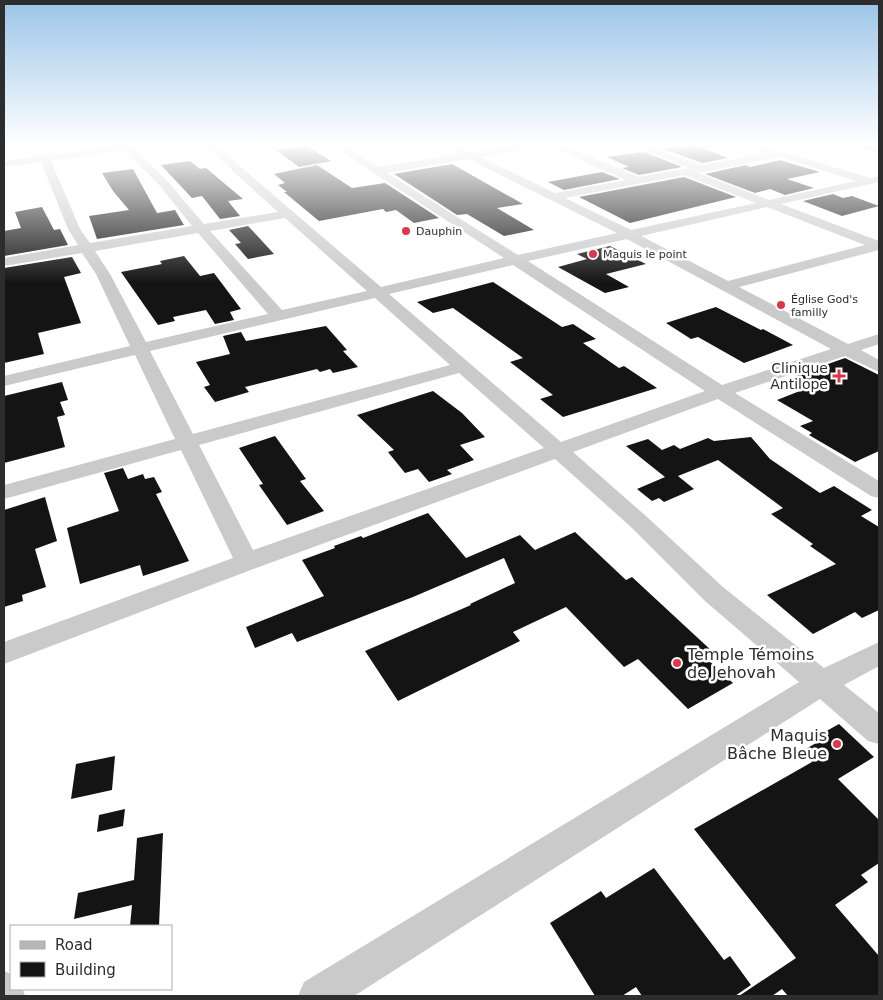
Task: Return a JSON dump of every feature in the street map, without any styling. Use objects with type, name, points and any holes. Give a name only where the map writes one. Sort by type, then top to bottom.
[{"type":"street","points":[[58,190],[74,229],[103,274],[247,562]]},
{"type":"street","points":[[169,190],[278,316]]},
{"type":"street","points":[[260,190],[639,522],[714,594],[820,684],[879,731]]},
{"type":"street","points":[[406,190],[721,393],[879,491]]},
{"type":"street","points":[[539,190],[628,234],[879,367]]},
{"type":"street","points":[[554,197],[592,190]]},
{"type":"street","points":[[733,190],[879,246]]},
{"type":"street","points":[[4,381],[515,260],[767,202],[831,190]]},
{"type":"street","points":[[4,262],[288,214]]},
{"type":"street","points":[[726,286],[879,246]]},
{"type":"street","points":[[4,652],[247,562],[559,452],[782,370],[879,339]]},
{"type":"street","points":[[4,492],[462,367]]},
{"type":"street","points":[[318,996],[820,684],[879,653]]},
{"type":"street","points":[[4,991],[4,996]]},
{"type":"building","points":[[112,190],[144,190],[157,213],[175,210],[184,225],[97,239],[89,216],[129,210]]},
{"type":"building","points":[[184,190],[232,190],[243,199],[228,201],[240,216],[220,219],[202,196],[192,198]]},
{"type":"building","points":[[284,190],[395,190],[439,218],[414,223],[396,210],[386,212],[383,209],[319,221],[284,192],[287,192]]},
{"type":"building","points":[[418,190],[498,190],[523,204],[497,208],[534,230],[504,236],[467,214],[457,215]]},
{"type":"building","points":[[617,190],[717,190],[736,197],[630,223],[579,197]]},
{"type":"building","points":[[746,190],[767,190],[755,193]]},
{"type":"building","points":[[772,190],[807,190],[785,195]]},
{"type":"building","points":[[833,194],[843,198],[852,196],[879,206],[842,216],[803,201]]},
{"type":"building","points":[[42,207],[54,230],[60,229],[68,245],[4,256],[4,231],[21,228],[15,212]]},
{"type":"building","points":[[248,226],[274,254],[248,259],[235,244],[241,243],[229,230]]},
{"type":"building","points":[[610,246],[646,264],[606,274],[629,287],[605,293],[558,267],[587,259],[577,254]]},
{"type":"building","points":[[184,256],[200,276],[214,273],[241,309],[230,312],[234,320],[215,324],[206,310],[173,317],[175,321],[158,325],[121,272],[162,264],[160,261]]},
{"type":"building","points":[[72,257],[81,273],[64,277],[81,323],[38,333],[44,354],[4,363],[4,268]]},
{"type":"building","points":[[493,282],[562,327],[573,324],[596,339],[583,343],[619,368],[624,366],[657,388],[563,417],[540,399],[553,395],[510,362],[523,358],[453,308],[433,313],[417,302]]},
{"type":"building","points":[[716,307],[793,345],[744,363],[698,337],[691,339],[666,323]]},
{"type":"building","points":[[326,326],[347,350],[343,351],[358,367],[333,373],[330,369],[320,372],[317,369],[245,387],[249,392],[215,402],[204,387],[210,385],[196,362],[230,354],[223,336],[241,332],[246,341]]},
{"type":"building","points":[[845,358],[879,375],[879,451],[855,462],[809,435],[812,433],[800,426],[813,421],[777,400],[815,385],[797,375]]},
{"type":"building","points":[[62,382],[68,400],[60,402],[65,415],[57,417],[65,447],[4,463],[4,396]]},
{"type":"building","points":[[433,391],[462,413],[485,437],[460,445],[474,460],[447,470],[452,474],[429,482],[418,469],[405,473],[388,452],[394,450],[357,415]]},
{"type":"building","points":[[275,436],[306,479],[300,481],[324,511],[287,525],[259,485],[263,484],[239,448]]},
{"type":"building","points":[[751,437],[770,459],[820,493],[834,486],[872,510],[861,516],[879,527],[879,610],[862,618],[855,612],[813,634],[767,595],[836,564],[810,546],[813,544],[771,514],[783,508],[718,460],[678,476],[694,489],[664,502],[659,498],[652,501],[637,489],[665,477],[626,446],[648,439],[662,450],[674,445],[680,449],[708,438],[714,441]]},
{"type":"building","points":[[123,468],[128,479],[143,474],[145,479],[154,477],[162,492],[156,494],[189,561],[143,576],[140,565],[80,584],[67,528],[119,511],[104,473]]},
{"type":"building","points":[[45,497],[57,541],[35,549],[46,587],[22,595],[23,601],[4,607],[4,510]]},
{"type":"building","points":[[428,513],[466,558],[520,535],[535,550],[575,532],[626,580],[632,577],[713,652],[704,656],[733,683],[688,709],[638,659],[624,667],[566,607],[513,632],[520,641],[398,701],[365,651],[471,605],[515,583],[504,558],[413,597],[297,642],[292,633],[255,648],[246,627],[324,596],[302,560],[335,548],[334,546],[361,536],[363,538]]},
{"type":"building","points":[[839,724],[874,757],[838,779],[879,820],[879,863],[861,875],[868,882],[835,905],[879,956],[879,996],[788,996],[782,989],[772,996],[739,996],[796,958],[694,829],[812,762],[802,751],[818,742],[814,738]]},
{"type":"building","points":[[115,756],[112,790],[71,799],[76,764]]},
{"type":"building","points":[[125,809],[123,826],[97,832],[99,815]]},
{"type":"building","points":[[163,833],[159,925],[130,925],[132,905],[74,919],[78,893],[134,880],[137,838]]},
{"type":"building","points":[[654,868],[724,960],[730,956],[751,985],[735,996],[642,996],[636,987],[622,996],[595,996],[550,923],[601,891],[606,898]]},
{"type":"place","name":"Dauphin","points":[[406,231]]},
{"type":"place","name":"Maquis le point","points":[[593,254]]},
{"type":"place","name":"Église God's familly","points":[[781,305]]},
{"type":"place","name":"Clinique Antilope","points":[[839,376]]},
{"type":"place","name":"Temple Témoins de Jehovah","points":[[677,663]]},
{"type":"place","name":"Maquis Bâche Bleue","points":[[837,744]]}]
